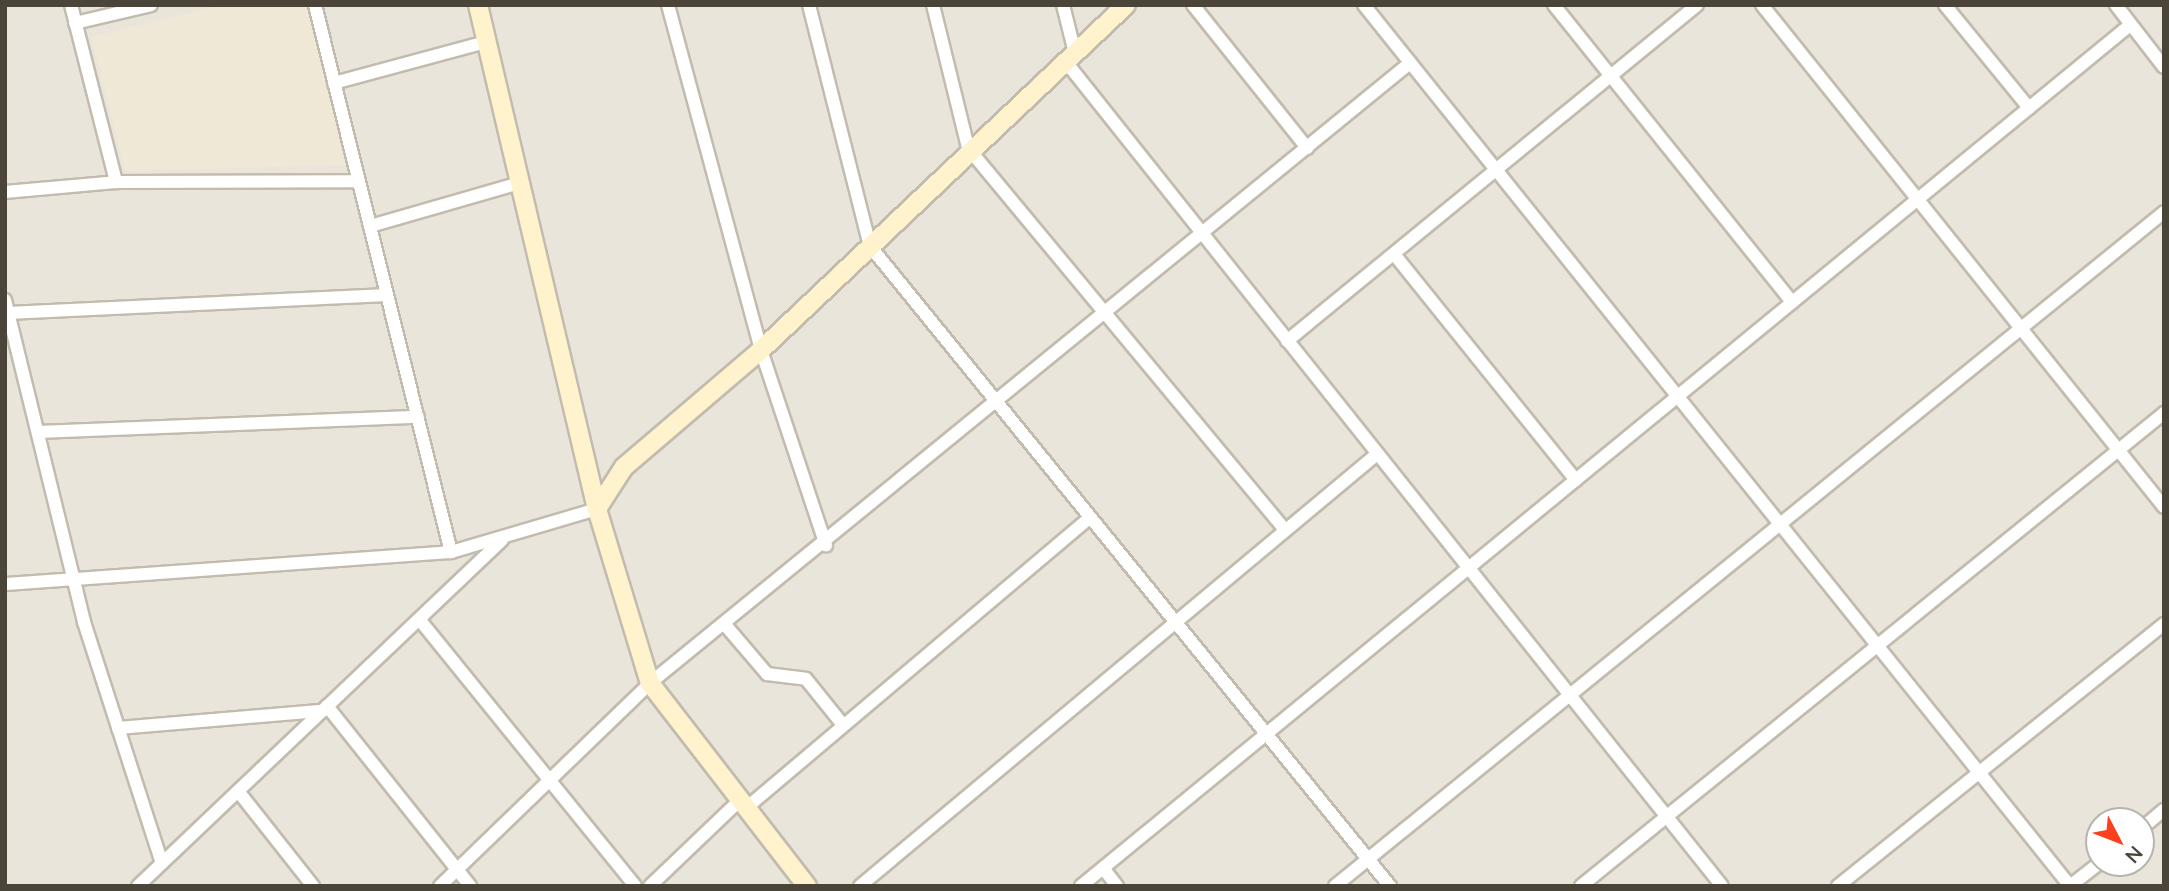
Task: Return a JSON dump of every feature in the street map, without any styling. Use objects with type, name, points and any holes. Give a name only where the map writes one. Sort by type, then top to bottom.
[{"type":"main road","points":[[478,5],[597,509],[650,683],[807,886]]},
{"type":"main road","points":[[597,509],[624,467],[761,350],[968,148],[1126,5]]},
{"type":"street","points":[[71,5],[116,182]]},
{"type":"street","points":[[75,23],[151,5]]},
{"type":"street","points":[[315,5],[451,552]]},
{"type":"street","points":[[668,5],[761,350],[826,545]]},
{"type":"street","points":[[809,5],[870,246],[1390,886]]},
{"type":"street","points":[[933,5],[968,148],[1108,312],[1285,530]]},
{"type":"street","points":[[1063,5],[1070,57],[1202,234],[1722,886]]},
{"type":"street","points":[[1193,5],[1307,148]]},
{"type":"street","points":[[1364,5],[2070,886],[2085,874]]},
{"type":"street","points":[[1554,5],[1792,302]]},
{"type":"street","points":[[1287,341],[1697,5]]},
{"type":"street","points":[[1762,5],[2164,507]]},
{"type":"street","points":[[1945,5],[2029,108]]},
{"type":"street","points":[[2116,5],[2164,68]]},
{"type":"street","points":[[1081,886],[2130,25]]},
{"type":"street","points":[[334,83],[486,41]]},
{"type":"street","points":[[440,886],[650,683],[727,627],[1410,63]]},
{"type":"street","points":[[5,192],[116,182],[359,181]]},
{"type":"street","points":[[370,226],[520,183]]},
{"type":"street","points":[[1335,886],[2164,212]]},
{"type":"street","points":[[1394,254],[1576,480]]},
{"type":"street","points":[[162,863],[73,576],[7,307],[387,295]]},
{"type":"street","points":[[1581,886],[2164,413]]},
{"type":"street","points":[[37,432],[418,417]]},
{"type":"street","points":[[860,886],[1377,454]]},
{"type":"street","points":[[5,584],[73,576],[451,552],[502,540],[597,509]]},
{"type":"street","points":[[650,886],[742,805],[843,725],[1090,517]]},
{"type":"street","points":[[146,883],[162,863],[502,540]]},
{"type":"street","points":[[419,619],[635,886]]},
{"type":"street","points":[[1838,886],[2164,624]]},
{"type":"street","points":[[727,627],[767,674],[806,679],[843,725]]},
{"type":"street","points":[[118,727],[324,709]]},
{"type":"street","points":[[324,709],[470,886]]},
{"type":"street","points":[[238,791],[313,886]]},
{"type":"street","points":[[1103,868],[1117,886]]},
{"type":"shaded area","points":[[5,5],[2164,5],[2164,886],[5,886]]},
{"type":"shaded area","points":[[221,5],[309,5],[347,165],[125,171],[91,37]]}]
